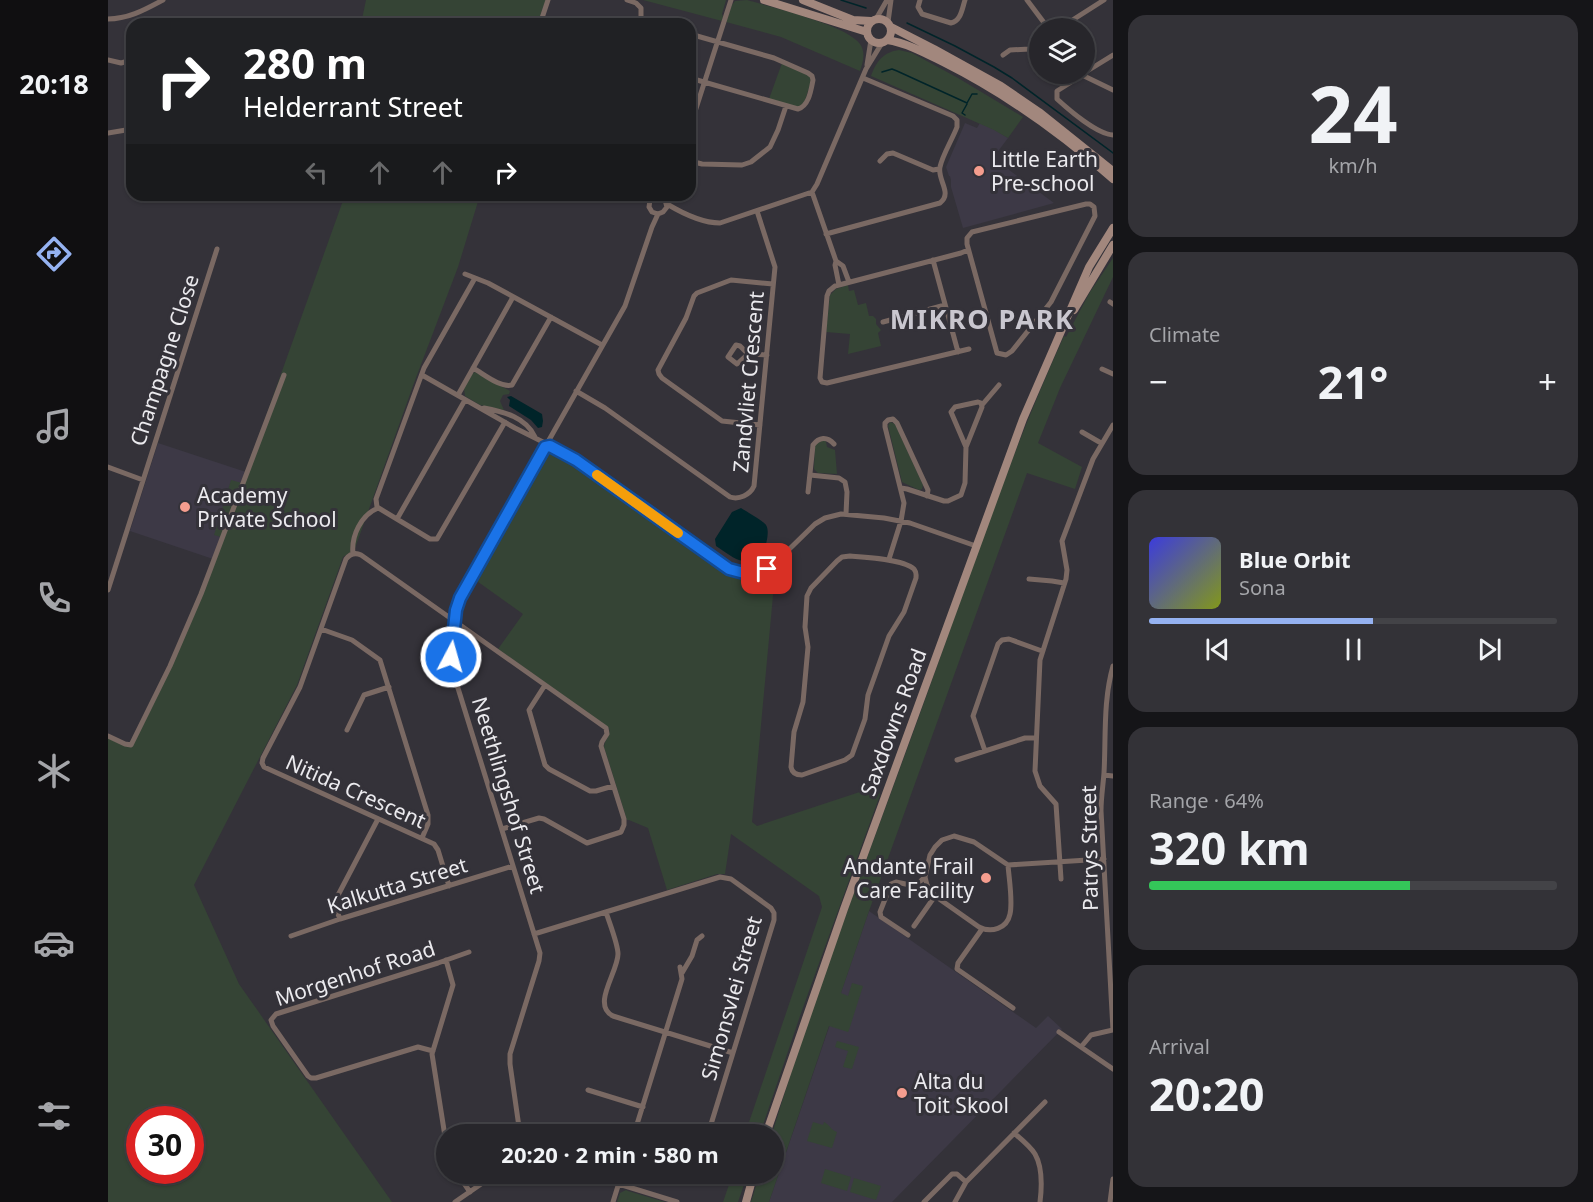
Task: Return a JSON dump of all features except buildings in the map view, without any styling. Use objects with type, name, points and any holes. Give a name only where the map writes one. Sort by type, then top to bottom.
[{"type":"street","points":[[108,19],[131,16],[163,0]]},
{"type":"street","points":[[542,18],[548,0]]},
{"type":"street","points":[[627,0],[636,3],[640,8],[641,18]]},
{"type":"street","points":[[696,108],[730,0]]},
{"type":"street","points":[[764,0],[869,36],[876,43],[907,45],[968,75],[998,92],[1050,128],[1113,180]]},
{"type":"street","points":[[803,0],[853,20],[882,19],[1001,86],[1058,126],[1113,171]]},
{"type":"street","points":[[867,69],[868,26],[889,0]]},
{"type":"street","points":[[666,201],[681,212],[718,224],[812,192],[867,69],[892,33],[889,24],[889,0]]},
{"type":"street","points":[[920,0],[918,7],[922,14],[951,23],[958,19],[965,0]]},
{"type":"street","points":[[1027,0],[1040,18]]},
{"type":"street","points":[[1076,18],[1104,0]]},
{"type":"street","points":[[696,36],[774,58],[813,77],[804,107],[798,110],[696,80]]},
{"type":"street","points":[[1004,55],[1010,50],[1029,48]]},
{"type":"street","points":[[1095,66],[1113,55]]},
{"type":"street","points":[[108,60],[121,63],[126,62]]},
{"type":"street","points":[[826,234],[942,202],[945,198],[946,193],[939,169],[957,127],[956,118],[863,78]]},
{"type":"street","points":[[1095,81],[1113,90]]},
{"type":"street","points":[[1067,84],[1057,91],[1057,99],[1094,128],[1104,134],[1113,135]]},
{"type":"street","points":[[696,162],[742,165],[751,162],[770,147],[786,106]]},
{"type":"street","points":[[108,134],[126,130]]},
{"type":"street","points":[[880,162],[887,154],[893,153],[931,169],[939,169]]},
{"type":"street","points":[[812,192],[836,261],[839,285]]},
{"type":"street","points":[[650,201],[650,210],[655,214],[681,212]]},
{"type":"street","points":[[661,213],[667,207],[665,201]]},
{"type":"street","points":[[1086,204],[1090,204],[1095,212],[1051,302],[1012,351],[1006,355],[997,353],[968,250],[967,241],[972,232],[1086,204]]},
{"type":"street","name":"Neethlingshof Street","points":[[650,210],[652,227]]},
{"type":"street","name":"Zandvliet Crescent","points":[[576,391],[605,408],[730,497],[734,498],[749,493],[754,488],[775,264],[757,211]]},
{"type":"street","name":"Neethlingshof Street","points":[[519,1124],[510,1059],[539,958],[539,950],[452,664],[456,610],[460,598],[627,301],[652,227],[661,213]]},
{"type":"street","name":"Saxdowns Road","points":[[769,1124],[818,982],[1030,402],[1089,267],[1113,228]]},
{"type":"street","name":"Saxdowns Road","points":[[1063,327],[1113,245]]},
{"type":"street","name":"Champagne Close","points":[[108,590],[217,249]]},
{"type":"street","points":[[968,250],[849,282],[831,289],[827,296],[820,380],[827,383],[969,349]]},
{"type":"street","points":[[933,260],[958,352]]},
{"type":"street","points":[[836,261],[843,266],[849,282]]},
{"type":"street","points":[[465,274],[488,283],[602,345]]},
{"type":"street","points":[[475,278],[422,375],[376,499],[378,508],[430,539],[439,538],[505,422]]},
{"type":"street","points":[[760,425],[723,421],[662,378],[658,370],[697,292],[731,280],[774,284]]},
{"type":"street","points":[[458,395],[513,297]]},
{"type":"street","points":[[883,322],[945,305]]},
{"type":"street","points":[[473,368],[503,385],[512,385],[551,317]]},
{"type":"street","points":[[748,354],[767,355]]},
{"type":"street","points":[[1102,369],[1113,374]]},
{"type":"street","points":[[108,736],[129,745],[132,744],[140,730],[201,594],[284,375]]},
{"type":"street","points":[[422,375],[576,460],[726,567],[738,572],[770,568],[820,521],[846,513],[901,521],[976,546]]},
{"type":"street","points":[[901,488],[944,501],[962,493],[966,447],[982,405],[999,385]]},
{"type":"street","points":[[397,519],[465,400]]},
{"type":"street","points":[[966,447],[951,415],[951,410],[977,402],[982,405]]},
{"type":"street","points":[[479,407],[506,412],[528,426],[535,437]]},
{"type":"street","points":[[889,559],[904,503],[885,425],[888,420],[895,420],[897,423],[928,490],[927,495]]},
{"type":"street","points":[[1061,879],[1056,804],[1040,786],[1035,775],[1038,675],[1042,651],[1064,584],[1066,570],[1062,541],[1085,477],[1101,443],[1113,425]]},
{"type":"street","points":[[524,432],[528,426]]},
{"type":"street","points":[[1082,432],[1101,443]]},
{"type":"street","points":[[808,492],[815,442],[824,438],[834,444]]},
{"type":"street","points":[[108,467],[143,480]]},
{"type":"street","points":[[810,475],[839,478],[845,482],[846,513]]},
{"type":"street","points":[[353,554],[352,545],[363,519],[378,508]]},
{"type":"street","points":[[422,838],[428,824],[428,815],[379,658],[352,640],[321,629],[349,555],[361,555],[605,727],[607,732],[601,746],[624,823],[622,831],[585,842],[541,818],[502,829]]},
{"type":"street","points":[[842,557],[889,559],[913,568],[916,576],[904,612],[885,646],[868,695],[865,718],[853,752],[845,760],[797,775],[791,767],[794,732],[803,702],[808,647],[805,627],[809,592],[842,557]]},
{"type":"street","points":[[1029,579],[1064,584]]},
{"type":"street","name":"Nitida Crescent","points":[[321,629],[300,687],[262,764],[264,767],[434,844],[449,886]]},
{"type":"street","points":[[985,751],[973,716],[998,644],[1006,639],[1042,651]]},
{"type":"street","name":"Patrys Street","points":[[1113,666],[1107,692],[1105,716],[1101,811],[1104,859],[1108,872],[1113,1030]]},
{"type":"street","points":[[545,684],[530,705],[529,713],[545,765],[590,791],[613,786]]},
{"type":"street","points":[[348,730],[364,695],[389,687]]},
{"type":"street","points":[[957,760],[1025,738],[1036,738]]},
{"type":"street","points":[[1104,775],[1113,776]]},
{"type":"street","points":[[340,919],[334,904],[378,819]]},
{"type":"street","points":[[908,935],[881,917],[880,912],[891,884],[896,882],[916,886],[925,877],[932,851],[939,842],[950,837],[959,837],[974,842],[1008,865],[1104,859]]},
{"type":"street","points":[[925,877],[928,888],[935,896],[982,929],[998,929],[1005,924],[1011,909],[1008,865]]},
{"type":"street","name":"Kalkutta Street","points":[[291,936],[513,866]]},
{"type":"street","name":"Simonsvlei Street","points":[[534,934],[720,877],[731,879],[771,908],[774,920],[711,1124]]},
{"type":"street","points":[[914,926],[935,896]]},
{"type":"street","points":[[606,912],[618,954],[604,1000],[605,1010],[613,1016],[733,1053]]},
{"type":"street","points":[[982,929],[958,963],[957,969],[1013,1008]]},
{"type":"street","points":[[637,1124],[682,979],[681,970],[692,956],[697,940],[702,936]]},
{"type":"street","name":"Morgenhof Road","points":[[433,1051],[418,1047],[312,1078],[308,1076],[278,1034],[271,1020],[276,1014],[469,952]]},
{"type":"street","points":[[443,1124],[433,1051],[453,985],[446,960]]},
{"type":"street","points":[[1081,1047],[1091,1035],[1113,1030]]},
{"type":"street","points":[[1059,1032],[1113,1069]]},
{"type":"street","points":[[588,1090],[643,1107]]},
{"type":"street","points":[[955,1202],[966,1182],[1045,1102]]},
{"type":"street","points":[[1014,1133],[1036,1157],[1041,1177],[1040,1202]]},
{"type":"street","points":[[924,1202],[952,1174],[957,1174],[966,1182]]},
{"type":"street","points":[[1110,1202],[1113,1179]]},
{"type":"street","points":[[465,1184],[470,1192]]},
{"type":"street","points":[[455,1202],[481,1184]]},
{"type":"street","points":[[613,1202],[619,1184],[677,1202]]},
{"type":"street","points":[[746,1202],[751,1184]]},
{"type":"shaded area","name":"Little Earth Pre-school","points":[[965,123],[977,128],[980,123],[1008,138],[993,158],[1054,203],[963,228],[946,167]]},
{"type":"shaded area","name":"Academy Private School","points":[[158,443],[246,472],[213,559],[130,531]]},
{"type":"shaded area","name":"Alta du Toit Skool","points":[[869,911],[1036,1028],[1048,1016],[1062,1029],[892,1202],[769,1202],[775,1184],[784,1184],[784,1158]]},
{"type":"green space","points":[[366,0],[546,0],[539,18],[362,18]]},
{"type":"green space","points":[[643,0],[726,0],[722,21]]},
{"type":"green space","points":[[747,0],[808,18],[852,37],[860,44],[863,51],[860,71],[781,37],[726,22],[735,1]]},
{"type":"green space","points":[[899,50],[912,53],[1023,117],[1008,138],[871,76],[881,58]]},
{"type":"green space","points":[[782,63],[811,78],[804,104],[798,107],[769,99]]},
{"type":"green space","points":[[343,201],[478,201],[458,267],[354,551],[343,557],[297,685],[194,885],[239,984],[392,1202],[108,1202],[108,734],[130,744],[190,616],[221,537],[214,535],[231,480],[242,483]]},
{"type":"green space","points":[[1113,258],[1113,277],[1060,388],[1038,443],[1082,467],[1075,489],[1027,473],[841,993],[848,996],[852,983],[863,986],[849,1030],[848,1032],[829,1026],[784,1158],[784,1124],[775,1124],[805,1030],[1005,479],[1064,336],[1066,337],[1090,292]]},
{"type":"green space","points":[[848,285],[849,291],[854,290],[858,305],[866,303],[869,316],[876,319],[876,324],[881,330],[878,333],[881,346],[848,354],[850,334],[826,332],[830,295],[836,289]]},
{"type":"green space","points":[[475,372],[510,391],[509,394],[503,395],[500,401],[504,410],[480,405],[465,396],[464,388]]},
{"type":"green space","points":[[890,422],[895,424],[923,485],[922,489],[919,490],[902,482],[888,426]]},
{"type":"green space","points":[[824,440],[827,447],[835,450],[837,474],[818,473],[814,469],[815,444]]},
{"type":"green space","points":[[552,452],[572,461],[728,572],[751,576],[774,570],[752,822],[757,826],[878,786],[880,795],[763,1124],[748,1124],[822,907],[819,896],[731,834],[725,874],[717,874],[667,890],[648,828],[627,820],[604,747],[609,728],[498,649],[523,614],[474,579],[541,459],[547,453]]},
{"type":"green space","points":[[837,1041],[859,1047],[852,1069],[843,1067],[848,1051],[835,1047]]},
{"type":"green space","points":[[813,1122],[823,1125],[824,1122],[837,1132],[832,1148],[807,1141]]},
{"type":"green space","points":[[825,1169],[851,1177],[847,1191],[821,1183]]},
{"type":"green space","points":[[854,1178],[881,1186],[876,1200],[850,1192]]},
{"type":"green space","points":[[729,1184],[744,1184],[738,1202],[723,1202]]},
{"type":"green space","points":[[757,1184],[775,1184],[769,1202],[751,1202]]},
{"type":"green space","points":[[626,1190],[665,1202],[617,1202],[620,1193]]},
{"type":"water","points":[[511,396],[542,414],[542,427],[538,428],[531,420],[509,406],[510,400],[507,397]]},
{"type":"water","points":[[741,508],[766,525],[768,532],[760,560],[741,560],[716,546],[715,539],[732,512]]},
{"type":"waterway","points":[[841,0],[866,8]]},
{"type":"waterway","points":[[907,23],[955,46],[1012,78],[1113,153]]},
{"type":"waterway","points":[[882,72],[892,69],[967,103],[972,94],[977,94]]},
{"type":"waterway","points":[[965,115],[962,113],[967,104]]},
{"type":"slow traffic","points":[[597,475],[678,533]]},
{"type":"place","name":"Little Earth Pre-school","points":[[979,171]]},
{"type":"place","name":"Academy Private School","points":[[185,507]]},
{"type":"place","name":"Andante Frail Care Facility","points":[[986,878]]},
{"type":"place","name":"Alta du Toit Skool","points":[[902,1093]]},
{"type":"district","name":"MIKRO PARK","points":[[982,318]]},
{"type":"route","points":[[451,657],[457,604],[545,447],[558,449],[576,460],[729,569],[744,573],[767,569]]}]
